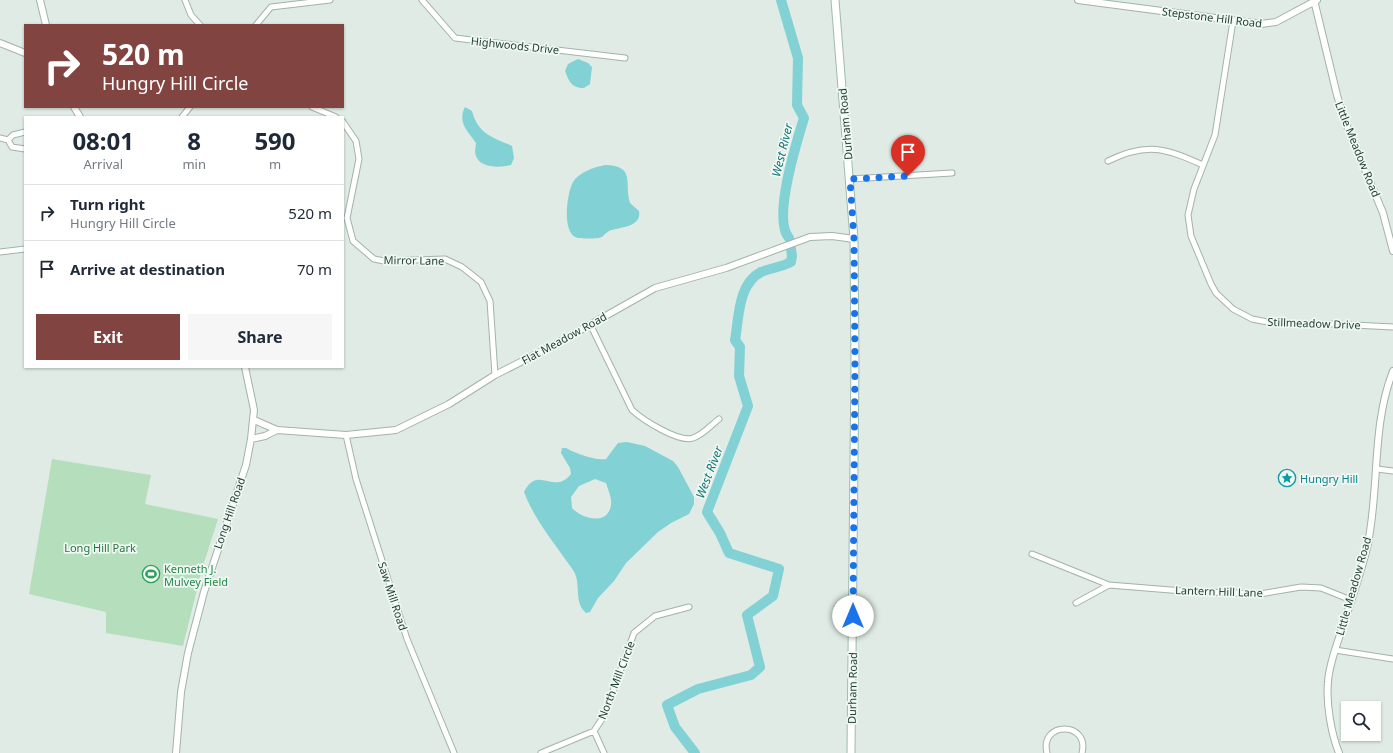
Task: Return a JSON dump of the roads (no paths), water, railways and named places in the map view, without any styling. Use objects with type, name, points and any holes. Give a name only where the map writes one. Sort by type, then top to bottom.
[{"type":"main road","name":"Durham Road","points":[[835,0],[854,239],[855,362],[851,753]]},
{"type":"street","points":[[40,0],[46,24]]},
{"type":"street","points":[[185,0],[191,15],[199,24]]},
{"type":"street","points":[[257,24],[271,7],[330,0]]},
{"type":"street","name":"Highwoods Drive","points":[[422,0],[455,38],[625,58]]},
{"type":"street","name":"Stepstone Hill Road","points":[[1078,0],[1261,24],[1276,22],[1315,1]]},
{"type":"street","name":"Little Meadow Road","points":[[1315,1],[1336,95],[1344,119],[1383,213],[1393,251]]},
{"type":"street","name":"Stillmeadow Drive","points":[[1233,21],[1215,135],[1194,190],[1188,215],[1191,236],[1204,269],[1216,293],[1232,309],[1252,319],[1278,324],[1334,324],[1393,327]]},
{"type":"street","points":[[0,43],[24,53]]},
{"type":"street","points":[[183,116],[189,108]]},
{"type":"street","points":[[314,108],[334,116]]},
{"type":"street","name":"Mirror Lane","points":[[344,123],[356,141],[359,159],[346,218],[353,241],[374,259],[384,261],[445,259],[462,267],[481,282],[490,301],[495,375]]},
{"type":"street","points":[[8,140],[13,135],[24,132]]},
{"type":"street","points":[[0,138],[8,140],[12,147],[24,149]]},
{"type":"street","points":[[1108,161],[1133,150],[1163,149],[1203,165]]},
{"type":"street","points":[[850,179],[952,173]]},
{"type":"street","name":"Flat Meadow Road","points":[[254,420],[277,430],[346,434],[396,430],[449,404],[495,375],[556,344],[655,288],[726,268],[810,237],[832,236],[854,239]]},
{"type":"street","points":[[0,252],[24,249]]},
{"type":"street","points":[[590,324],[632,410],[638,416],[669,432],[687,439],[700,435],[719,419]]},
{"type":"street","name":"Long Hill Road","points":[[176,753],[181,692],[188,653],[209,574],[246,465],[252,439],[254,420],[252,399],[245,368]]},
{"type":"street","name":"Little Meadow Road","points":[[1339,753],[1332,734],[1328,682],[1335,650],[1367,546],[1377,469],[1380,418],[1390,388],[1393,371]]},
{"type":"street","name":"Flat Meadow Road","points":[[252,439],[265,436],[277,430]]},
{"type":"street","name":"Saw Mill Road","points":[[346,434],[356,480],[407,639],[454,753]]},
{"type":"street","points":[[1377,469],[1393,471]]},
{"type":"street","name":"Lantern Hill Lane","points":[[1032,554],[1109,584],[1183,591],[1260,594],[1301,587],[1321,588],[1351,600]]},
{"type":"street","points":[[1076,603],[1109,584]]},
{"type":"street","name":"North Mill Circle","points":[[541,753],[594,731],[604,716],[634,633],[655,616],[689,607]]},
{"type":"street","points":[[1335,650],[1393,659]]},
{"type":"street","points":[[1047,753],[1046,742],[1050,735],[1063,728],[1074,731],[1079,736],[1083,744],[1082,753]]},
{"type":"street","points":[[594,731],[604,753]]},
{"type":"water","points":[[578,59],[588,63],[592,67],[590,84],[584,88],[573,85],[569,81],[565,71],[568,64]]},
{"type":"water","points":[[465,107],[472,111],[478,125],[482,130],[492,137],[512,146],[514,158],[511,165],[501,167],[491,166],[478,160],[475,153],[476,143],[464,126],[462,118]]},
{"type":"water","points":[[605,165],[621,168],[625,172],[627,176],[630,203],[639,211],[639,217],[633,224],[609,231],[602,237],[575,237],[568,227],[567,219],[569,194],[573,182],[579,175]]},
{"type":"water","points":[[627,442],[645,446],[673,461],[678,467],[694,497],[694,504],[689,514],[671,523],[658,532],[626,563],[614,581],[598,598],[590,612],[586,613],[582,609],[580,603],[576,575],[540,523],[524,492],[529,484],[535,480],[558,482],[565,480],[571,474],[570,468],[561,453],[562,448],[566,448],[591,458],[606,459],[618,443]],"holes":[[[595,479],[606,483],[611,505],[609,512],[605,516],[600,518],[588,517],[576,512],[572,508],[571,497],[579,486]]]},
{"type":"waterway","name":"West River","points":[[781,0],[798,58],[797,105],[804,118],[796,144],[784,198],[784,228],[789,238]]},
{"type":"waterway","name":"West River","points":[[695,753],[675,727],[667,705],[698,689],[751,675],[760,667],[747,615],[773,596],[779,569],[729,553],[720,533],[707,512],[748,406],[739,376],[740,347],[735,340],[741,302],[748,284],[753,277],[761,272],[791,262],[791,249]]},
{"type":"place","name":"Hungry Hill","points":[[1287,478]]},
{"type":"place","name":"Kenneth J. Mulvey Field","points":[[151,574]]},
{"type":"park label","name":"Long Hill Park","points":[[100,547]]}]
